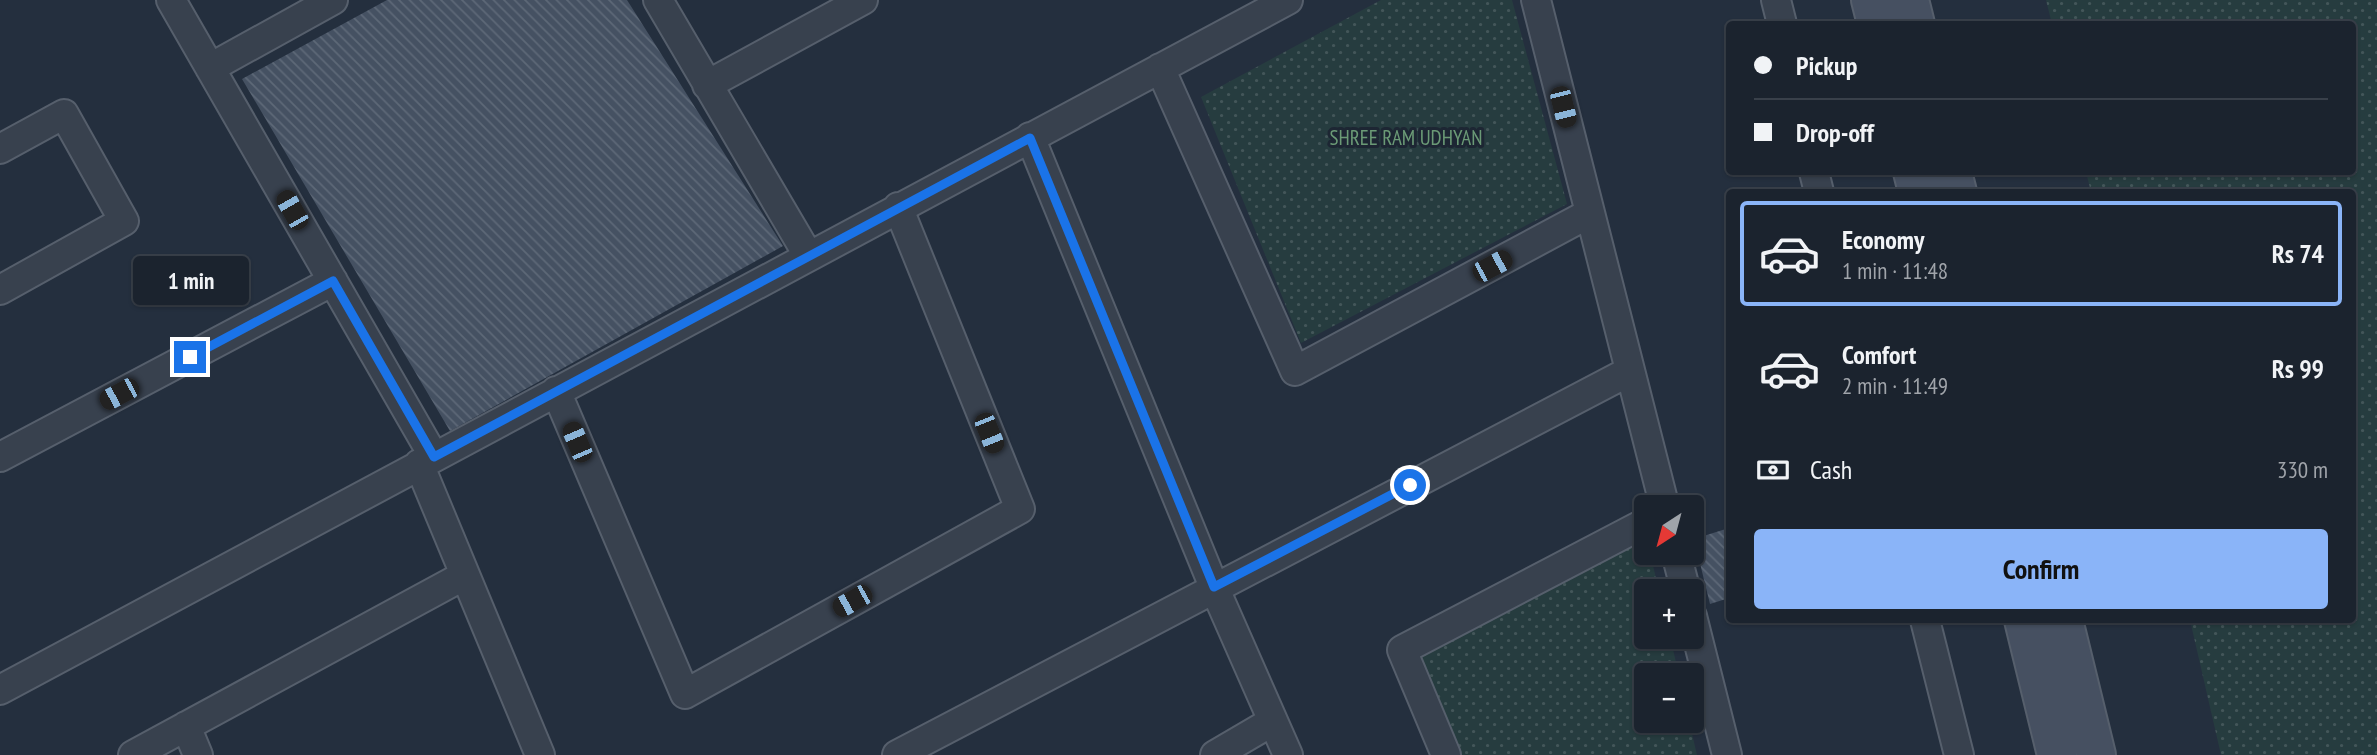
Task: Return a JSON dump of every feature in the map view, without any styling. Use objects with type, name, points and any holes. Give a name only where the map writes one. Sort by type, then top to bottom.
[{"type":"street","points":[[171,0],[333,281],[427,460],[465,575],[540,755]]},
{"type":"street","points":[[210,68],[333,0]]},
{"type":"street","points":[[657,0],[808,255]]},
{"type":"street","points":[[707,85],[863,0]]},
{"type":"street","points":[[0,690],[1288,0]]},
{"type":"street","points":[[1536,0],[1662,495]]},
{"type":"street","points":[[1776,0],[1781,21]]},
{"type":"street","points":[[1871,0],[1876,21]]},
{"type":"street","points":[[1909,0],[1914,21]]},
{"type":"street","points":[[1160,68],[1295,371],[1590,213]]},
{"type":"street","points":[[0,149],[64,114],[124,221],[0,290]]},
{"type":"street","points":[[1030,138],[1214,587],[1289,755]]},
{"type":"street","points":[[556,391],[685,694],[1020,509],[898,207]]},
{"type":"street","points":[[0,457],[333,281]]},
{"type":"street","points":[[910,752],[1214,587],[1630,371]]},
{"type":"street","points":[[1446,755],[1402,650],[1634,529]]},
{"type":"street","points":[[133,755],[465,575]]},
{"type":"street","points":[[1926,623],[1959,755]]},
{"type":"street","points":[[2025,623],[2057,755]]},
{"type":"street","points":[[2064,623],[2096,755]]},
{"type":"street","points":[[1700,649],[1727,755]]},
{"type":"street","points":[[1215,755],[1273,721]]},
{"type":"street","points":[[186,726],[198,755]]},
{"type":"green space","name":"SHREE RAM UDHYAN","points":[[1381,0],[1512,0],[1567,204],[1301,343],[1201,97]]},
{"type":"green space","points":[[2046,0],[2377,0],[2377,755],[2221,755],[2191,623],[2356,623],[2356,189],[2090,189],[2087,175],[2356,175],[2356,21],[2051,21]]},
{"type":"green space","points":[[1634,540],[1634,565],[1653,565],[1656,579],[1634,579],[1634,649],[1673,649],[1676,663],[1634,663],[1634,733],[1692,733],[1697,755],[1462,755],[1418,655]]},
{"type":"building","points":[[387,0],[627,0],[783,246],[450,431],[242,79]]},
{"type":"building","points":[[1726,529],[1726,599],[1710,604],[1700,565],[1704,565],[1704,536]]},
{"type":"route","points":[[190,357],[333,281],[434,457],[1030,138],[1214,587],[1410,485]]}]
